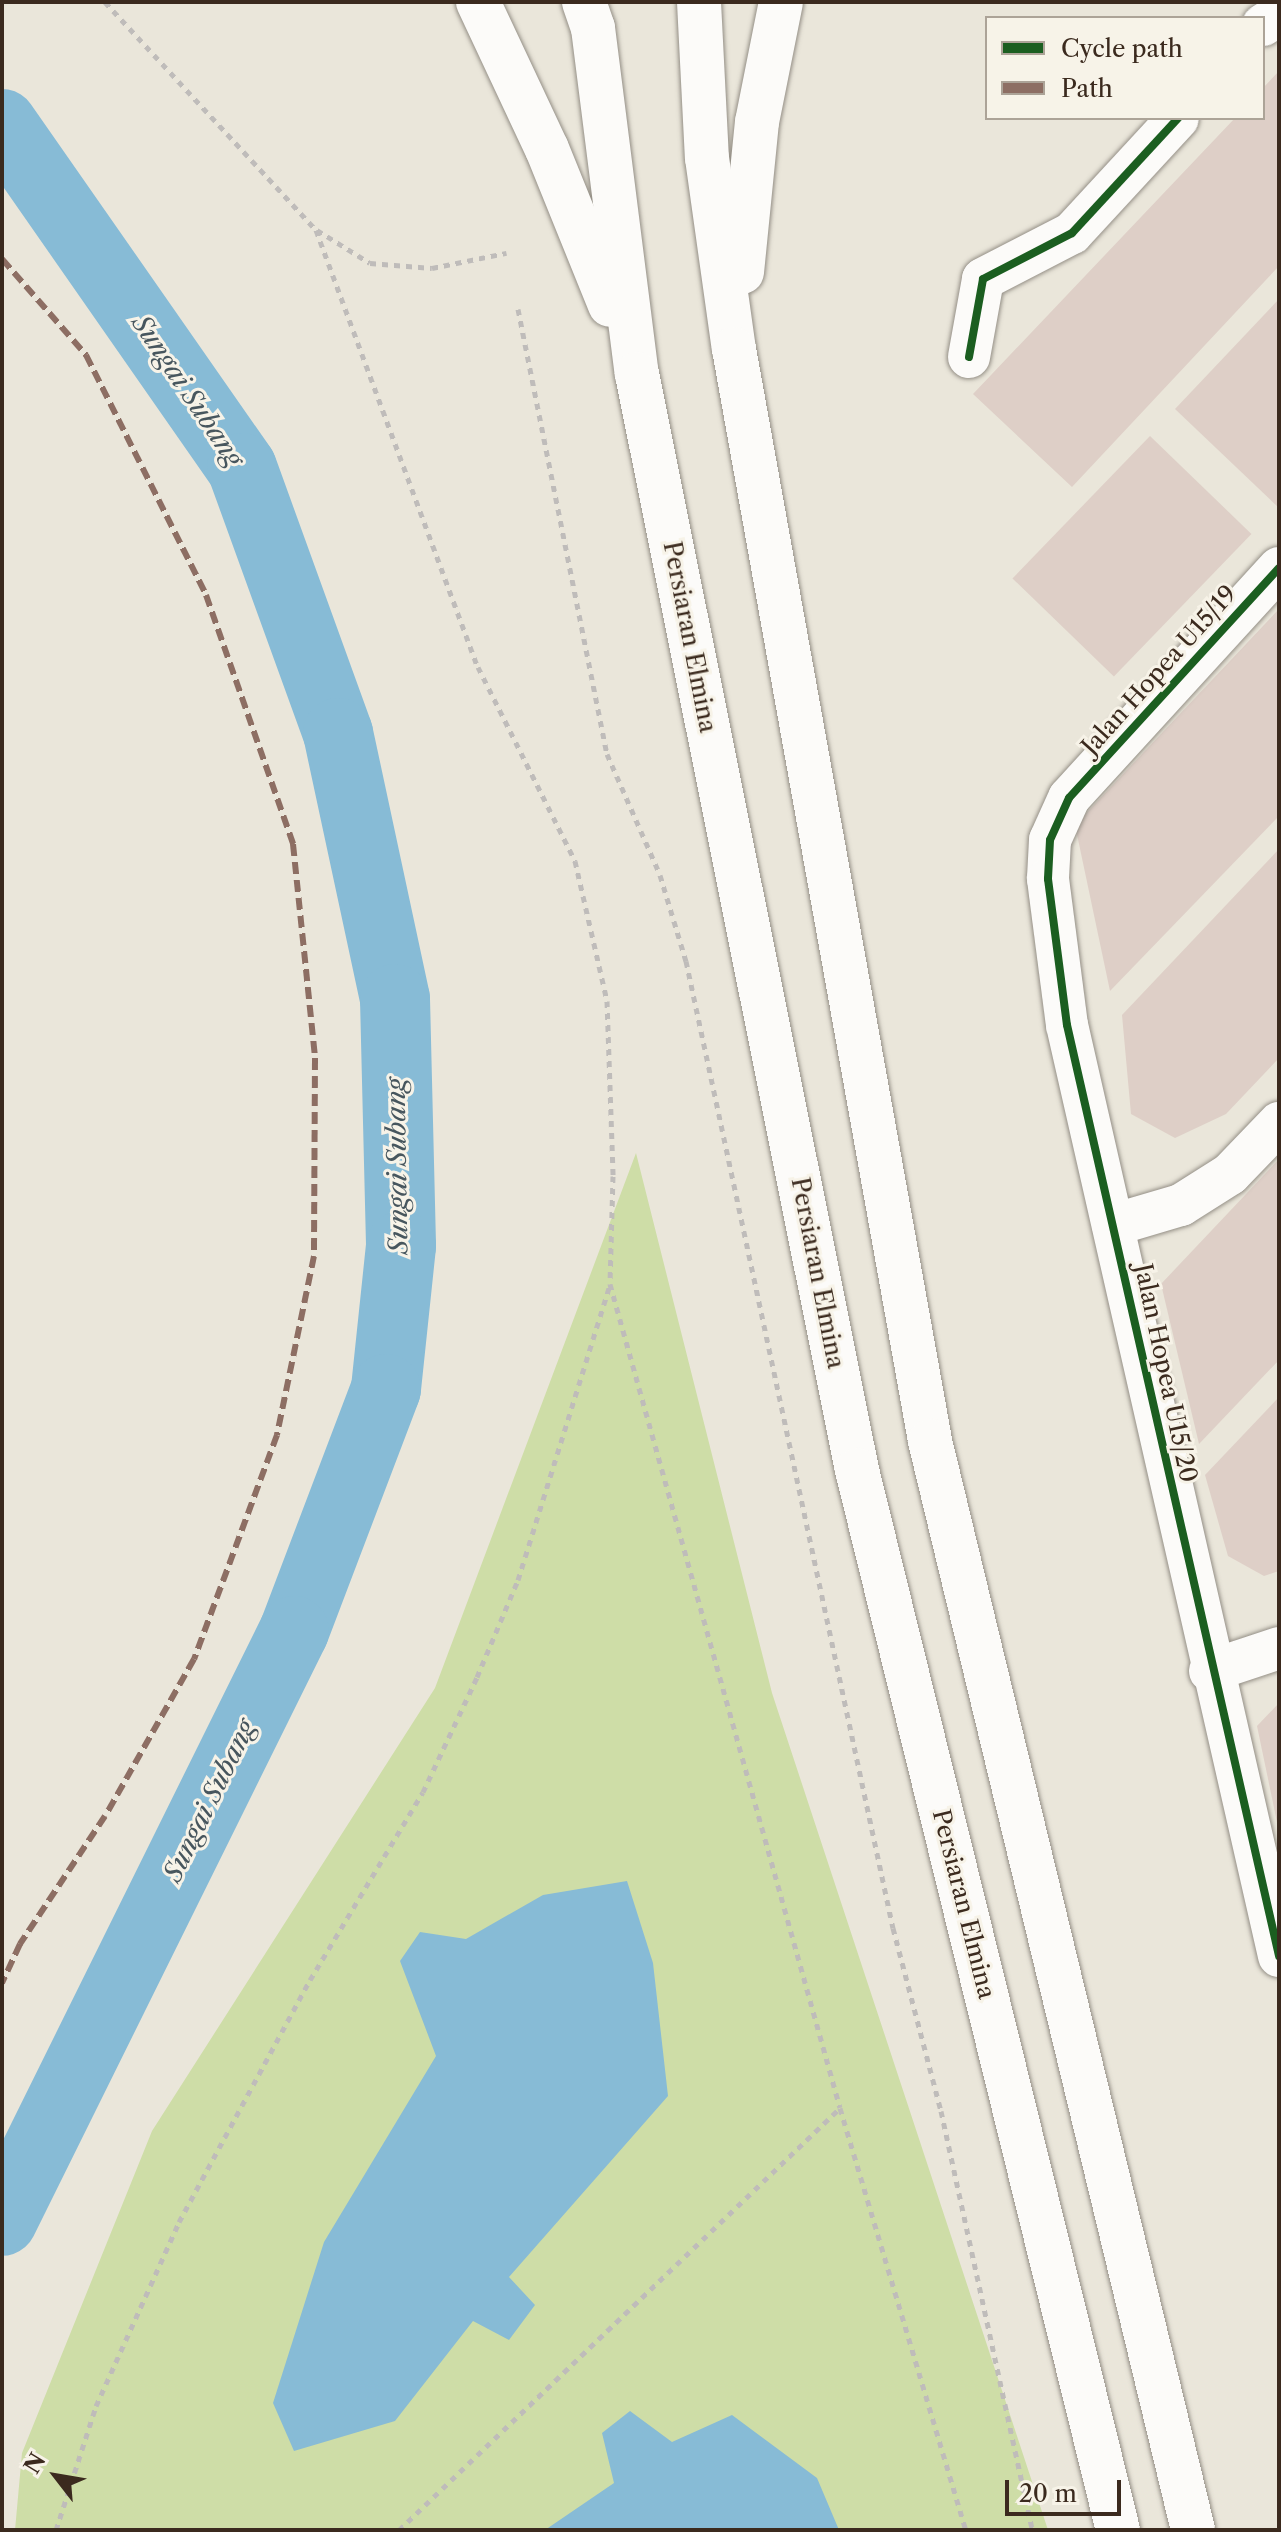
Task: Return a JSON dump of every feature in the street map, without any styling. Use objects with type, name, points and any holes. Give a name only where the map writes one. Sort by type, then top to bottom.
[{"type":"main road","points":[[478,2],[547,149],[637,374]]},
{"type":"main road","name":"Persiaran Elmina","points":[[584,2],[593,28],[637,374],[857,1470],[1118,2530]]},
{"type":"main road","points":[[699,2],[707,158],[734,349],[930,1441],[1193,2530]]},
{"type":"main road","points":[[734,349],[757,122],[781,2]]},
{"type":"street","points":[[969,357],[983,279],[1072,233],[1176,120]]},
{"type":"street","name":"Jalan Hopea U15/19","points":[[1069,798],[1279,568]]},
{"type":"street","name":"Jalan Hopea U15/20","points":[[1069,798],[1050,840],[1048,879],[1067,1025],[1210,1671],[1279,1956]]},
{"type":"street","points":[[1113,1225],[1181,1205],[1230,1174],[1279,1123]]},
{"type":"street","points":[[1210,1671],[1279,1648]]},
{"type":"path","points":[[105,2],[316,230],[370,263],[432,268],[506,253]]},
{"type":"path","points":[[56,2530],[96,2406],[179,2222],[310,1980],[423,1792],[477,1677],[518,1580],[610,1284],[613,1176],[607,1001],[575,861],[478,667],[316,230]]},
{"type":"path","points":[[518,309],[607,754],[660,875],[686,961],[893,1928],[941,2111],[1032,2530]]},
{"type":"path","points":[[610,1284],[840,2108],[966,2530]]},
{"type":"path","points":[[399,2530],[840,2108]]},
{"type":"green space","points":[[636,1153],[772,1693],[1048,2530],[15,2530],[22,2453],[152,2131],[435,1688]]},
{"type":"water","points":[[627,1881],[653,1963],[668,2096],[509,2277],[535,2305],[509,2340],[473,2321],[395,2421],[294,2451],[273,2403],[324,2242],[436,2056],[400,1961],[420,1932],[466,1939],[543,1895]]},
{"type":"water","points":[[630,2411],[672,2442],[732,2415],[817,2478],[839,2530],[545,2530],[614,2483],[602,2433]]},
{"type":"building","points":[[1279,71],[1279,266],[1072,487],[973,394],[1233,120],[1265,120],[1265,86]]},
{"type":"building","points":[[1279,299],[1279,508],[1175,409]]},
{"type":"building","points":[[1150,436],[1251,534],[1114,676],[1012,578]]},
{"type":"building","points":[[1279,609],[1279,816],[1110,991],[1075,825]]},
{"type":"building","points":[[1279,849],[1279,1058],[1226,1114],[1175,1138],[1131,1114],[1122,1015]]},
{"type":"building","points":[[1279,1159],[1279,1360],[1199,1444],[1161,1284]]},
{"type":"building","points":[[1279,1397],[1279,1571],[1264,1576],[1228,1556],[1205,1475]]},
{"type":"building","points":[[1279,1703],[1279,1827],[1278,1827],[1257,1726]]},
{"type":"waterway","name":"Sungai Subang","points":[[2,124],[242,468],[338,733],[395,999],[401,1246],[386,1389],[294,1631],[2,2221]]},
{"type":"marked path","points":[[2,259],[86,355],[206,595],[293,844],[315,1058],[314,1256],[277,1435],[194,1659],[105,1816],[20,1944],[2,1983]]},
{"type":"cycle path","points":[[969,357],[983,279],[1072,233],[1176,120]]},
{"type":"cycle path","points":[[1279,568],[1069,798],[1050,840],[1048,879],[1067,1025],[1279,1956]]}]
